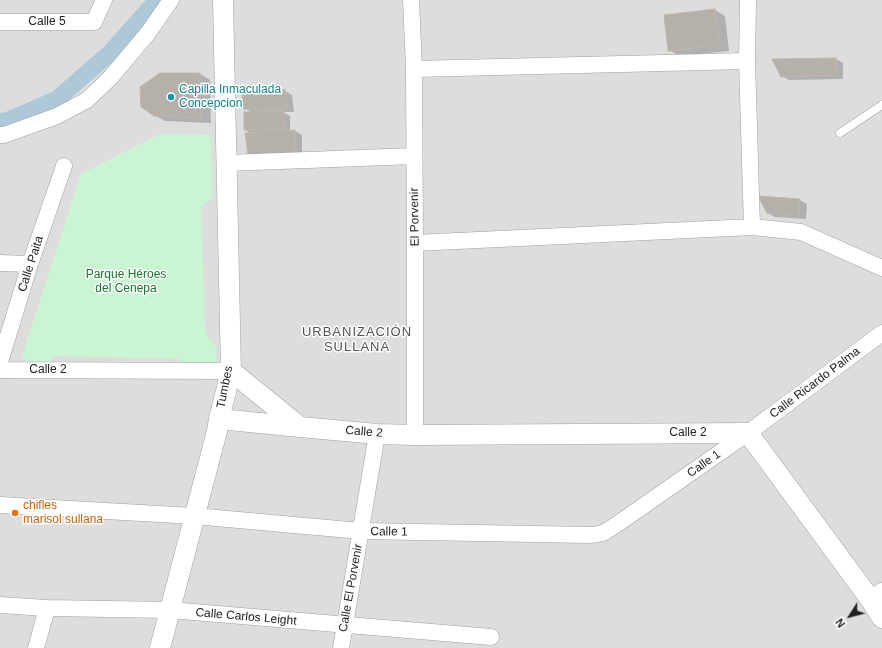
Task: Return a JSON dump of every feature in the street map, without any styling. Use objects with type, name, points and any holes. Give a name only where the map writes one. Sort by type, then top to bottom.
[{"type":"street","name":"Calle 5","points":[[0,22],[94,22],[104,0]]},
{"type":"street","points":[[0,135],[4,136],[57,116],[87,100],[111,77],[148,33],[171,0]]},
{"type":"street","name":"Tumbes","points":[[160,648],[217,431],[231,370],[223,0]]},
{"type":"street","name":"El Porvenir","points":[[411,0],[414,68],[415,435]]},
{"type":"street","points":[[748,0],[747,61],[752,227]]},
{"type":"street","points":[[414,68],[747,61]]},
{"type":"street","points":[[227,163],[414,156]]},
{"type":"street","name":"Calle Paita","points":[[0,362],[30,264],[64,166]]},
{"type":"street","points":[[415,243],[752,227],[801,232],[882,268]]},
{"type":"street","points":[[0,263],[30,264]]},
{"type":"street","name":"Calle Ricardo Palma","points":[[748,433],[882,333]]},
{"type":"street","name":"Calle 2","points":[[0,370],[231,370]]},
{"type":"street","points":[[231,370],[300,426]]},
{"type":"street","name":"Calle 2","points":[[219,419],[377,434],[748,433]]},
{"type":"street","points":[[748,433],[876,595],[882,618]]},
{"type":"street","name":"Calle 1","points":[[0,505],[194,516],[361,531],[592,535],[603,533],[613,527],[748,433]]},
{"type":"street","name":"Calle El Porvenir","points":[[341,648],[377,434]]},
{"type":"street","name":"Calle Carlos Leight","points":[[0,605],[47,608],[170,610],[491,638]]},
{"type":"street","points":[[36,648],[47,608]]},
{"type":"lane","points":[[840,133],[882,105]]},
{"type":"shaded area","points":[[0,0],[882,0],[882,648],[0,648]]},
{"type":"green space","name":"Parque Héroes del Cenepa","points":[[160,134],[211,135],[212,198],[201,207],[205,332],[217,349],[216,363],[187,368],[180,359],[55,356],[45,366],[30,365],[22,356],[81,174]]},
{"type":"building","points":[[715,9],[720,45],[668,51],[664,15]]},
{"type":"building","points":[[836,58],[836,75],[781,77],[772,59]]},
{"type":"building","name":"Capilla Inmaculada Concepcion","points":[[160,73],[200,73],[201,118],[154,116],[141,107],[140,87]]},
{"type":"building","points":[[285,90],[287,109],[243,109],[242,91]]},
{"type":"building","points":[[284,111],[283,129],[244,130],[244,112]]},
{"type":"building","points":[[295,130],[296,152],[248,155],[245,133]]},
{"type":"building","points":[[758,196],[800,199],[799,216],[767,213]]},
{"type":"waterway","points":[[0,121],[4,122],[57,99],[111,52],[157,0]]},
{"type":"place","name":"Capilla Inmaculada Concepcion","points":[[171,97]]},
{"type":"place","name":"chifles marisol sullana","points":[[15,513]]},
{"type":"district","name":"URBANIZACIÓN SULLANA","points":[[357,340]]}]
